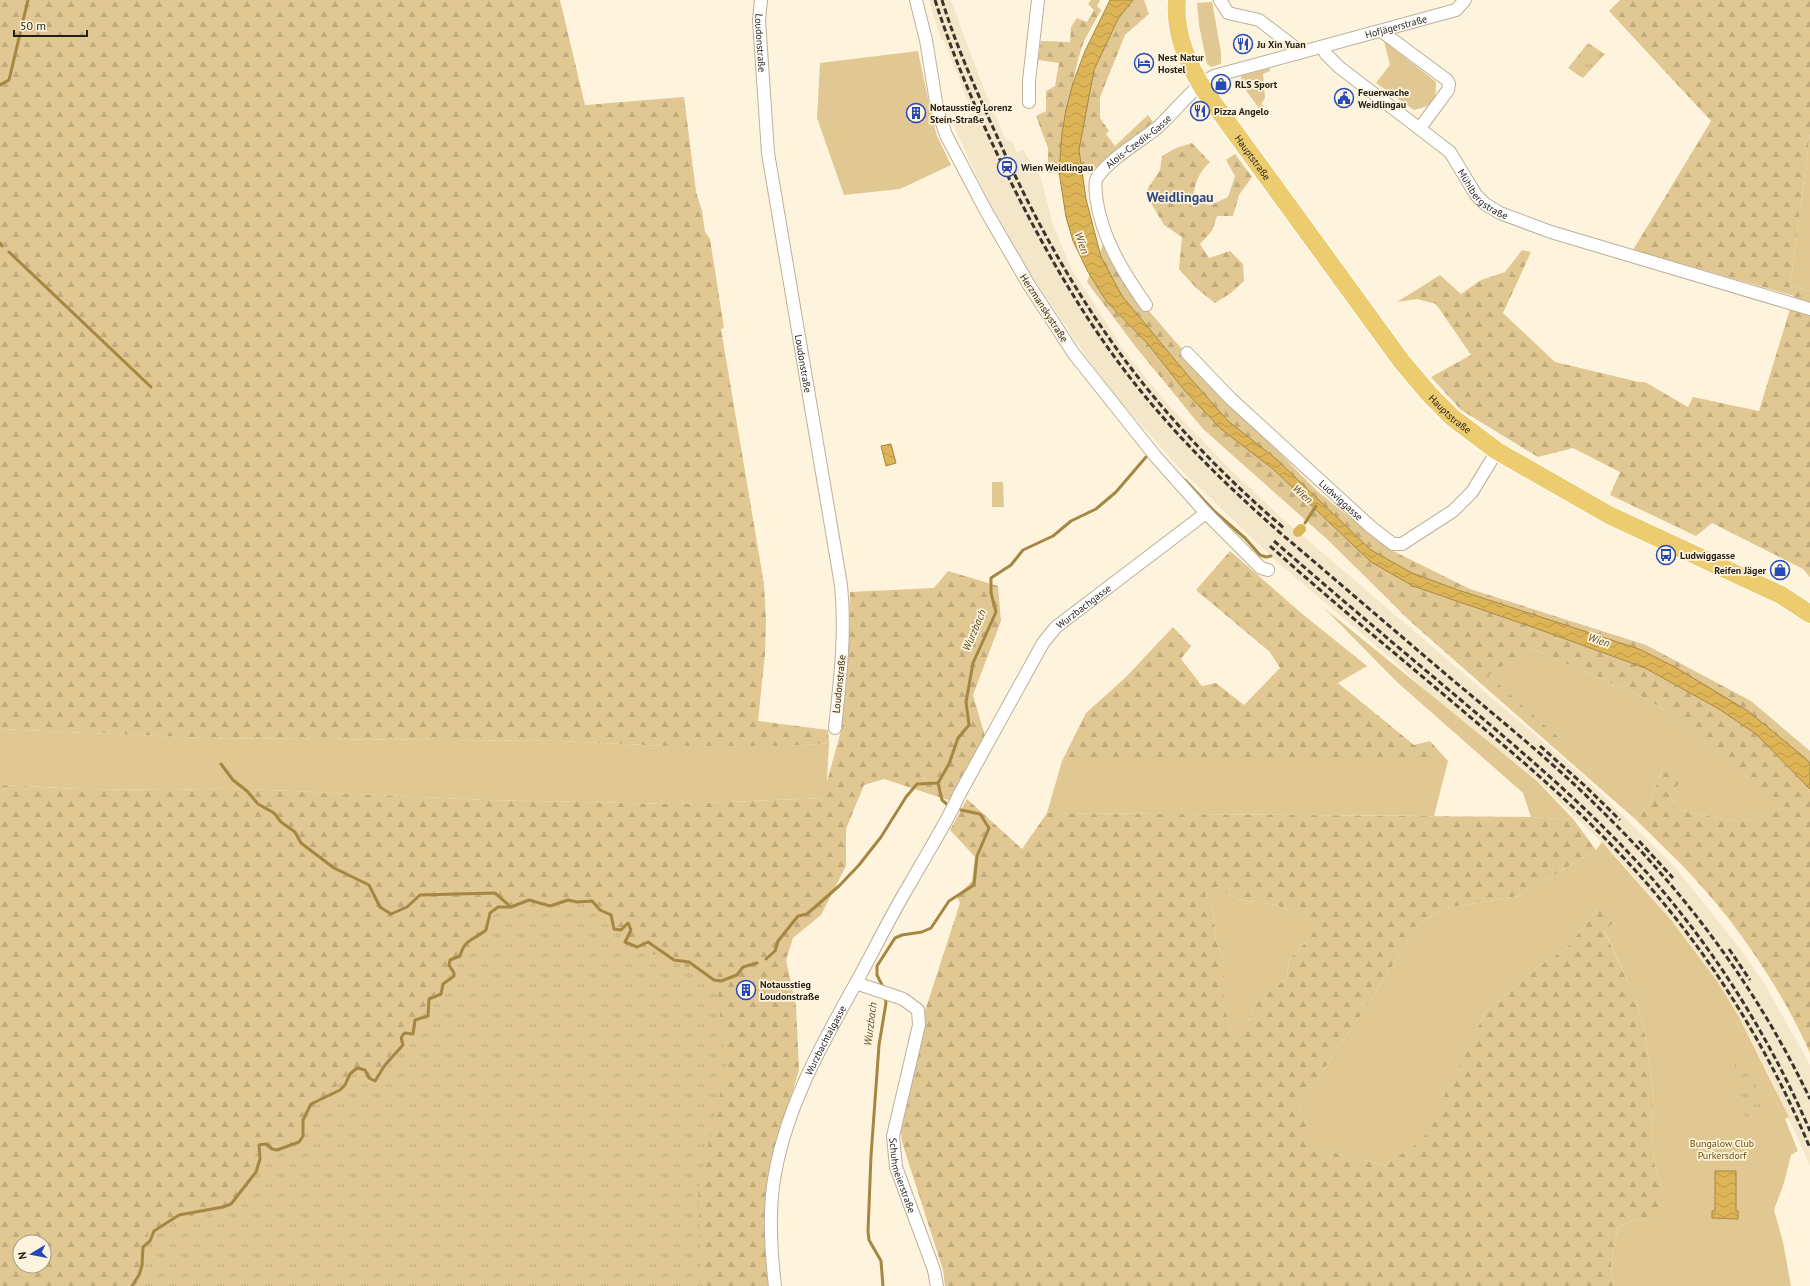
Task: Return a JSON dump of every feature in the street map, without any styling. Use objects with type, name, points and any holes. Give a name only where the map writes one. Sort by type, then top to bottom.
[{"type":"main road","name":"Hauptstraße","points":[[1177,1],[1177,19],[1180,40],[1190,66],[1201,86],[1402,362],[1430,395],[1453,418],[1497,450],[1609,515],[1781,595],[1810,614]]},
{"type":"street","name":"Loudonstraße","points":[[761,0],[759,20],[768,153],[844,607],[844,643],[835,728]]},
{"type":"street","name":"Herzmanskystraße","points":[[916,0],[926,40],[937,108],[946,135],[959,162],[1029,285],[1074,354],[1156,457],[1206,513]]},
{"type":"street","points":[[1029,102],[1029,81],[1038,0]]},
{"type":"street","points":[[1220,0],[1228,13],[1259,20],[1293,46],[1299,53]]},
{"type":"street","name":"Hofjägerstraße","points":[[1322,47],[1456,10],[1466,0]]},
{"type":"street","points":[[1381,31],[1447,80],[1449,84],[1448,90],[1420,128]]},
{"type":"street","points":[[1201,86],[1219,74],[1322,47]]},
{"type":"street","name":"Mühlbergstraße","points":[[1322,47],[1332,61],[1339,67],[1450,152],[1476,194],[1484,204],[1500,213],[1551,232],[1810,309]]},
{"type":"street","name":"Alois-Czedik-Gasse","points":[[1146,305],[1124,273],[1106,235],[1098,207],[1095,183],[1097,178],[1111,164],[1158,126],[1201,86]]},
{"type":"street","name":"Ludwiggasse","points":[[1188,353],[1231,399],[1371,527],[1393,544],[1402,544],[1453,511],[1472,492],[1497,450]]},
{"type":"street","points":[[1206,513],[1261,568],[1268,570]]},
{"type":"street","name":"Wurzbachgasse","points":[[950,817],[960,795],[1043,643],[1056,627],[1206,513]]},
{"type":"street","name":"Wurzbachtalgasse","points":[[774,1286],[771,1221],[773,1186],[782,1146],[802,1087],[830,1028],[910,883],[950,817]]},
{"type":"street","name":"Schuhmeierstraße","points":[[856,983],[903,999],[918,1010],[919,1026],[893,1136],[896,1167],[934,1270],[937,1286]]},
{"type":"shaded area","points":[[929,0],[951,0],[983,87],[1006,140],[1012,141],[1017,153],[1023,150],[1041,178],[1053,225],[1071,268],[1125,352],[1170,407],[1231,470],[1283,519],[1582,775],[1675,867],[1738,946],[1763,981],[1810,1065],[1810,1166],[1771,1079],[1739,1017],[1717,981],[1671,920],[1617,857],[1539,782],[1519,765],[1507,761],[1455,718],[1392,659],[1279,564],[1183,472],[1119,400],[1092,365],[1029,272],[991,205],[953,124],[973,114],[944,41],[941,40]]},
{"type":"green space","points":[[0,0],[560,0],[585,105],[684,97],[696,192],[702,211],[705,232],[710,239],[724,328],[721,329],[764,584],[766,621],[765,654],[758,721],[828,730],[829,743],[789,746],[667,746],[562,741],[205,738],[0,729]]},
{"type":"green space","points":[[1091,0],[1100,0],[1097,6],[1101,10],[1084,41],[1078,59],[1062,133],[1059,172],[1048,173],[1048,148],[1036,116],[1046,111],[1046,91],[1055,86],[1059,63],[1038,60],[1041,41],[1070,42],[1071,27],[1077,18],[1087,22],[1094,10],[1088,4]]},
{"type":"green space","points":[[1133,0],[1144,0],[1149,14],[1125,35],[1100,97],[1100,118],[1109,131],[1106,134],[1115,146],[1148,115],[1153,122],[1100,167],[1082,169],[1079,150],[1094,70],[1118,19]]},
{"type":"green space","points":[[1620,0],[1810,0],[1810,134],[1790,286],[1810,291],[1810,577],[1803,569],[1712,523],[1696,536],[1610,495],[1620,472],[1573,448],[1538,457],[1461,410],[1431,377],[1471,355],[1436,304],[1417,299],[1397,302],[1440,275],[1461,294],[1481,280],[1505,272],[1522,250],[1531,252],[1503,313],[1555,362],[1639,382],[1645,382],[1688,407],[1693,397],[1759,411],[1794,296],[1633,250],[1711,121],[1609,11]]},
{"type":"green space","points":[[1212,2],[1221,52],[1221,64],[1211,67],[1207,64],[1199,25],[1197,3]]},
{"type":"green space","points":[[1384,41],[1436,82],[1434,99],[1430,104],[1414,110],[1376,83],[1390,65]]},
{"type":"green space","points":[[1588,43],[1605,54],[1583,78],[1568,68]]},
{"type":"green space","points":[[918,51],[937,136],[951,165],[900,189],[844,195],[817,118],[820,63]]},
{"type":"green space","points":[[1270,68],[1270,71],[1263,74],[1265,98],[1261,104],[1264,106],[1261,111],[1242,85],[1241,76]]},
{"type":"green space","points":[[1810,134],[1810,291],[1790,286]]},
{"type":"green space","points":[[1192,143],[1210,162],[1202,170],[1197,180],[1193,201],[1211,205],[1228,197],[1235,176],[1226,160],[1235,154],[1252,177],[1239,195],[1233,216],[1217,216],[1212,231],[1200,244],[1209,258],[1230,251],[1243,264],[1244,281],[1231,293],[1215,303],[1196,288],[1179,269],[1182,237],[1164,225],[1145,193],[1160,170],[1162,156],[1176,148]]},
{"type":"green space","points":[[1104,243],[1129,288],[1219,392],[1317,491],[1389,549],[1470,589],[1646,645],[1751,701],[1810,751],[1810,763],[1748,711],[1673,666],[1639,649],[1458,590],[1412,573],[1371,550],[1275,458],[1228,421],[1190,378],[1122,296],[1101,257],[1100,252]]},
{"type":"green space","points":[[1090,274],[1107,302],[1147,343],[1185,391],[1221,429],[1273,469],[1371,562],[1413,586],[1645,668],[1719,709],[1756,734],[1810,789],[1810,1053],[1774,984],[1728,918],[1695,879],[1635,819],[1649,804],[1664,765],[1680,781],[1670,796],[1677,810],[1739,822],[1785,807],[1660,707],[1647,699],[1531,648],[1488,675],[1560,739],[1553,747],[1410,621],[1328,540],[1203,429],[1135,346],[1087,282]]},
{"type":"green space","points":[[992,482],[1003,482],[1004,507],[992,507]]},
{"type":"green space","points":[[1230,551],[1300,612],[1367,666],[1338,683],[1414,745],[1430,741],[1448,761],[1062,761],[1086,713],[1126,677],[1173,627],[1191,646],[1181,659],[1202,686],[1216,683],[1244,705],[1280,668],[1270,652],[1196,590]]},
{"type":"green space","points":[[948,571],[998,586],[1001,621],[973,695],[985,736],[951,801],[884,779],[864,785],[846,829],[846,866],[821,915],[793,938],[786,960],[796,1006],[799,1070],[772,1162],[773,1286],[0,1286],[0,785],[81,789],[175,790],[227,788],[486,800],[673,804],[826,798],[826,785],[841,731],[849,635],[850,592],[934,588]]},
{"type":"green space","points":[[1324,608],[1537,781],[1574,820],[1531,817],[1523,793],[1397,682]]},
{"type":"green space","points":[[1531,648],[1647,699],[1660,707],[1786,807],[1739,822],[1677,810],[1670,796],[1664,765],[1649,804],[1635,819],[1553,747],[1559,739],[1487,675]]},
{"type":"green space","points":[[0,729],[205,738],[562,741],[667,746],[789,746],[829,743],[826,798],[673,804],[486,800],[227,788],[175,790],[81,789],[0,785]]},
{"type":"green space","points":[[1062,761],[1448,761],[1434,816],[1047,813]]},
{"type":"green space","points":[[967,799],[1022,849],[1047,813],[1531,817],[1574,820],[1596,850],[1518,896],[1446,908],[1418,924],[1376,992],[1299,1106],[1315,1148],[1384,1165],[1422,1141],[1485,1013],[1536,968],[1566,949],[1599,907],[1616,920],[1604,931],[1635,996],[1644,1029],[1654,1098],[1651,1134],[1655,1167],[1663,1190],[1662,1216],[1655,1222],[1640,1219],[1618,1226],[1611,1262],[1613,1286],[945,1286],[943,1270],[902,1142],[900,1122],[924,1014],[960,903],[957,896],[972,881],[975,857],[950,830]],"holes":[[[1217,887],[1236,899],[1276,905],[1307,918],[1307,941],[1289,960],[1287,978],[1254,1003],[1249,1020],[1231,1032],[1224,1005],[1224,960],[1216,940],[1213,909],[1205,896]]]},
{"type":"green space","name":"Bungalow Club Purkersdorf","points":[[1602,842],[1671,920],[1717,981],[1739,1017],[1789,1117],[1785,1119],[1798,1151],[1791,1155],[1784,1183],[1774,1210],[1783,1242],[1791,1286],[1613,1286],[1611,1262],[1618,1226],[1640,1219],[1655,1222],[1663,1190],[1655,1167],[1651,1134],[1654,1098],[1644,1029],[1635,996],[1604,930],[1599,907],[1566,949],[1536,968],[1485,1013],[1423,1141],[1384,1165],[1314,1148],[1299,1106],[1376,992],[1418,924],[1446,908],[1518,896],[1596,850]]},
{"type":"green space","points":[[1217,887],[1236,899],[1276,905],[1307,918],[1307,941],[1289,960],[1287,978],[1254,1003],[1249,1020],[1231,1033],[1224,1005],[1224,960],[1216,940],[1213,909],[1205,896]]},
{"type":"green space","points":[[553,899],[603,907],[628,944],[716,979],[726,1069],[698,1189],[702,1286],[135,1286],[140,1278],[149,1229],[237,1202],[259,1147],[277,1153],[297,1142],[301,1119],[352,1072],[372,1081],[499,906],[528,901],[543,910]]},
{"type":"green space","points":[[1741,1058],[1763,1098],[1765,1115],[1745,1117],[1734,1061]]},
{"type":"water","name":"Wien","points":[[1110,0],[1133,0],[1118,19],[1094,70],[1079,150],[1086,199],[1101,257],[1122,296],[1228,421],[1275,458],[1371,550],[1412,573],[1458,590],[1639,649],[1673,666],[1748,711],[1810,763],[1810,789],[1756,734],[1719,709],[1645,668],[1413,586],[1371,562],[1273,469],[1221,429],[1185,391],[1147,343],[1107,302],[1088,272],[1073,241],[1066,217],[1059,172],[1062,133],[1066,110],[1073,83],[1085,51]]},
{"type":"water","points":[[891,444],[896,463],[886,466],[881,446]]},
{"type":"water","points":[[1715,1171],[1736,1171],[1736,1211],[1738,1211],[1738,1219],[1712,1218],[1712,1211],[1715,1211]]},
{"type":"waterway","points":[[0,85],[9,80],[28,0]]},
{"type":"waterway","points":[[9,252],[151,387]]},
{"type":"waterway","name":"Wurzbach","points":[[949,806],[942,800],[938,783],[949,764],[958,738],[969,725],[966,702],[973,663],[996,612],[991,593],[991,578],[1011,565],[1023,550],[1053,536],[1071,521],[1096,509],[1116,492],[1146,457]]},
{"type":"waterway","name":"Wurzbach","points":[[1185,480],[1215,512],[1245,538],[1260,555],[1266,557],[1271,556]]},
{"type":"waterway","name":"Wurzbach","points":[[1305,523],[1316,506]]},
{"type":"waterway","name":"Wurzbach","points":[[1298,532],[1301,529]]},
{"type":"waterway","points":[[221,764],[233,780],[247,791],[258,804],[274,813],[281,822],[295,832],[301,843],[334,868],[369,885],[380,907],[391,914],[407,907],[420,895],[495,893],[511,907]]},
{"type":"waterway","points":[[766,959],[775,951],[778,941],[798,916],[807,914],[839,886],[859,865],[881,837],[906,797],[917,784],[938,783]]},
{"type":"waterway","name":"Wurzbach","points":[[883,987],[877,975],[877,966],[895,938],[902,935],[922,932],[931,928],[949,901],[974,885],[977,856],[989,828],[980,814],[961,810]]},
{"type":"waterway","points":[[132,1286],[139,1275],[142,1266],[143,1247],[150,1241],[154,1231],[179,1215],[223,1207],[231,1204],[256,1172],[260,1159],[259,1145],[266,1144],[272,1149],[277,1150],[299,1142],[303,1136],[303,1120],[311,1104],[340,1090],[345,1085],[350,1074],[357,1068],[365,1070],[369,1078],[375,1081],[385,1065],[403,1045],[401,1039],[403,1034],[413,1034],[415,1020],[428,1016],[429,999],[441,994],[443,984],[454,976],[454,973],[449,965],[450,960],[460,956],[464,946],[470,940],[486,930],[490,913],[498,907],[511,907],[529,900],[550,906],[568,900],[577,902],[592,901],[600,910],[611,915],[614,929],[621,930],[628,923],[631,930],[625,942],[637,947],[648,942],[674,960],[689,962],[714,980],[721,981],[737,975],[743,967],[757,963]]},
{"type":"waterway","name":"Wurzbach","points":[[883,1286],[881,1261],[869,1240],[868,1231],[871,1156],[879,1045],[886,1003],[885,996]]},
{"type":"railway","points":[[935,0],[964,80],[999,159],[1025,210],[1052,260],[1097,333],[1131,379],[1179,435],[1244,500],[1278,531],[1555,767],[1612,821],[1642,852],[1697,917],[1747,987],[1791,1061],[1810,1099]]},
{"type":"railway","points":[[942,0],[967,68],[1012,169],[1047,238],[1086,304],[1130,367],[1169,415],[1217,466],[1285,529]]},
{"type":"railway","points":[[1274,541],[1535,763],[1582,806],[1649,875],[1697,934],[1740,997],[1777,1062],[1810,1131]]},
{"type":"railway","points":[[1270,546],[1537,774],[1596,829],[1633,868],[1686,932],[1711,965],[1734,1000],[1775,1072],[1810,1148]]},
{"type":"railway","points":[[1540,746],[1584,785],[1620,820]]},
{"type":"railway","points":[[1639,841],[1673,878]]},
{"type":"railway","points":[[1729,949],[1750,980]]},
{"type":"place","name":"Ju Xin Yuan","points":[[1243,44]]},
{"type":"place","name":"Nest Natur Hostel","points":[[1144,63]]},
{"type":"place","name":"RLS Sport","points":[[1221,84]]},
{"type":"place","name":"Feuerwache Weidlingau","points":[[1344,98]]},
{"type":"place","name":"Pizza Angelo","points":[[1200,111]]},
{"type":"place","name":"Notausstieg Lorenz Stein-Straße","points":[[916,113]]},
{"type":"place","name":"Wien Weidlingau","points":[[1007,167]]},
{"type":"place","name":"Ludwiggasse","points":[[1666,555]]},
{"type":"place","name":"Reifen Jäger","points":[[1780,570]]},
{"type":"place","name":"Notausstieg Loudonstraße","points":[[746,990]]},
{"type":"district","name":"Weidlingau","points":[[1180,197]]}]
